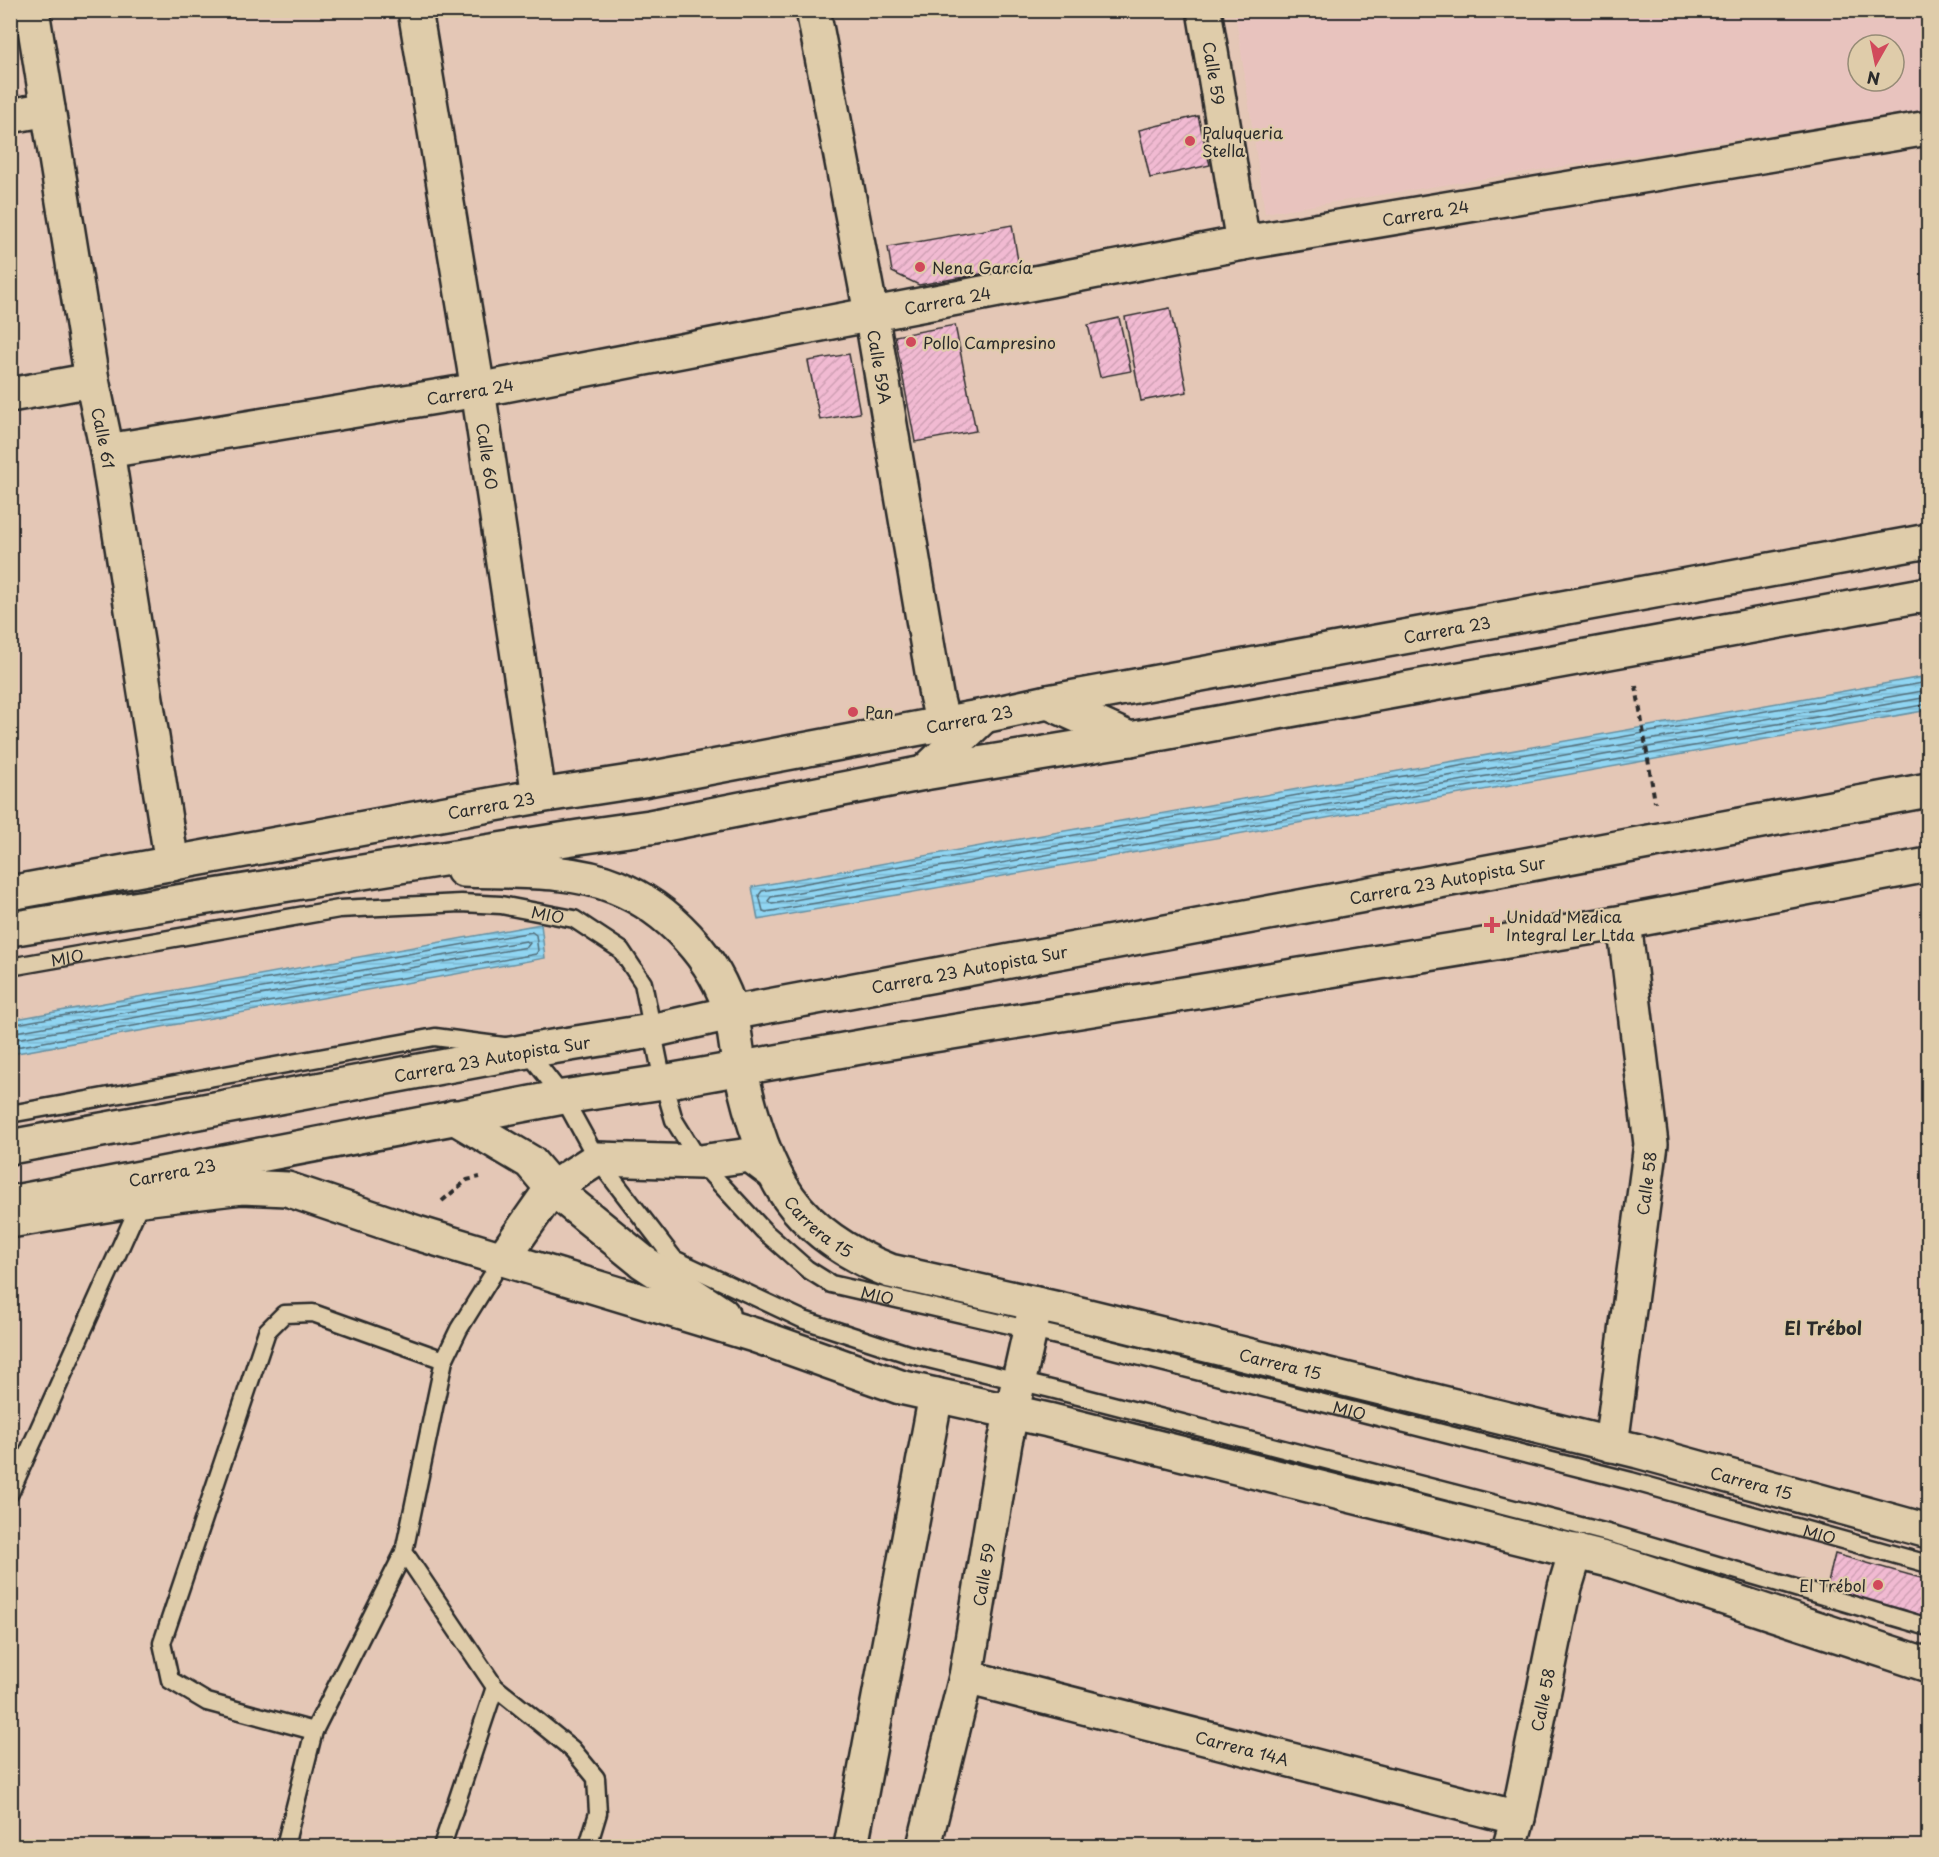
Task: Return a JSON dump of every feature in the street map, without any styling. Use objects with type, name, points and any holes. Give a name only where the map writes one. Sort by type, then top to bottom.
[{"type":"street","name":"Calle 61","points":[[32,10],[92,380],[107,451],[172,864]]},
{"type":"street","name":"Calle 60","points":[[415,10],[478,390],[539,796]]},
{"type":"street","name":"Calle 59A","points":[[813,10],[871,313],[936,695],[943,724]]},
{"type":"street","name":"Calle 59","points":[[1204,10],[1243,243]]},
{"type":"street","points":[[10,116],[48,109]]},
{"type":"street","name":"Carrera 24","points":[[107,451],[478,390],[1243,243],[1929,128]]},
{"type":"street","points":[[10,395],[92,380]]},
{"type":"street","name":"Carrera 23","points":[[10,893],[539,796],[643,780],[1048,702],[1929,541]]},
{"type":"street","points":[[10,930],[650,827],[924,773],[1130,739],[1929,594]]},
{"type":"street","points":[[1048,702],[1130,739]]},
{"type":"street","points":[[924,773],[984,716]]},
{"type":"street","name":"Carrera 23 Autopista Sur","points":[[10,1147],[527,1051],[651,1031],[731,1013],[1929,790]]},
{"type":"street","name":"Carrera 23","points":[[10,1203],[563,1096],[663,1082],[740,1067],[1623,922],[1929,865]]},
{"type":"street","name":"Carrera 15","points":[[400,867],[569,875],[615,886],[647,903],[680,928],[710,967],[722,989],[731,1013],[740,1067],[757,1129],[774,1173],[789,1198],[829,1240],[862,1260],[1033,1317],[1649,1454],[1929,1531]]},
{"type":"street","name":"Calle 58","points":[[1611,1445],[1651,1144],[1623,922]]},
{"type":"street","points":[[454,1117],[530,1162],[552,1188],[643,1262],[754,1335]]},
{"type":"street","points":[[503,1258],[552,1188],[597,1159],[700,1162],[750,1155],[774,1173]]},
{"type":"street","points":[[10,1221],[142,1199],[242,1187],[287,1189],[417,1233],[754,1335],[900,1388],[936,1395],[1016,1397],[1613,1561],[1929,1665]]},
{"type":"street","name":"Calle 59","points":[[924,1846],[966,1677],[1003,1454],[1033,1317]]},
{"type":"street","points":[[851,1846],[936,1395]]},
{"type":"street","name":"Calle 58","points":[[1514,1832],[1565,1587],[1576,1551]]},
{"type":"street","name":"Carrera 14A","points":[[966,1677],[1514,1832]]},
{"type":"lane","name":"MIO","points":[[10,967],[339,909],[461,903],[501,905],[574,919],[621,951],[643,983],[651,1031],[674,1120],[700,1162],[764,1231],[807,1269],[831,1284],[1033,1317],[1929,1564]]},
{"type":"lane","points":[[10,1114],[435,1037],[493,1043],[527,1051],[563,1096],[597,1159],[674,1259],[804,1320],[908,1354],[1016,1397],[1619,1536],[1929,1627]]},
{"type":"lane","points":[[10,1493],[142,1199]]},
{"type":"lane","points":[[285,1846],[314,1731],[404,1552],[444,1360],[459,1329],[503,1258]]},
{"type":"lane","points":[[314,1731],[207,1702],[170,1680],[162,1643],[267,1331],[284,1314],[312,1313],[444,1360]]},
{"type":"lane","points":[[404,1552],[495,1688],[572,1749],[596,1778],[598,1813],[588,1846]]},
{"type":"lane","points":[[442,1846],[495,1688]]},
{"type":"path","points":[[1640,709],[1653,787]]},
{"type":"path","points":[[440,1202],[466,1180],[486,1176]]},
{"type":"shaded area","points":[[1235,11],[1928,11],[1928,109],[1265,213]]},
{"type":"water","points":[[1928,676],[1928,710],[758,920],[752,887]]},
{"type":"water","points":[[541,924],[545,958],[11,1054],[11,1020]]},
{"type":"building","points":[[1198,116],[1210,165],[1150,178],[1139,130]]},
{"type":"building","points":[[1012,225],[1019,267],[919,285],[892,272],[888,247]]},
{"type":"building","points":[[1170,308],[1187,392],[1141,401],[1125,317]]},
{"type":"building","points":[[1119,318],[1131,371],[1100,377],[1088,325]]},
{"type":"building","points":[[955,325],[976,431],[915,442],[895,336]]},
{"type":"building","points":[[849,354],[860,413],[820,420],[808,361]]},
{"type":"building","name":"El Trébol","points":[[1835,1554],[1928,1580],[1928,1618],[1826,1590]]},
{"type":"place","name":"Paluqueria Stella","points":[[1190,141]]},
{"type":"place","name":"Nena García","points":[[920,267]]},
{"type":"place","name":"Pollo Campresino","points":[[911,342]]},
{"type":"place","name":"Pan","points":[[853,712]]},
{"type":"place","name":"Unidad Medica Integral Ler Ltda","points":[[1492,925]]},
{"type":"place","name":"El Trébol","points":[[1878,1585]]},
{"type":"district","name":"El Trébol","points":[[1823,1327]]}]
